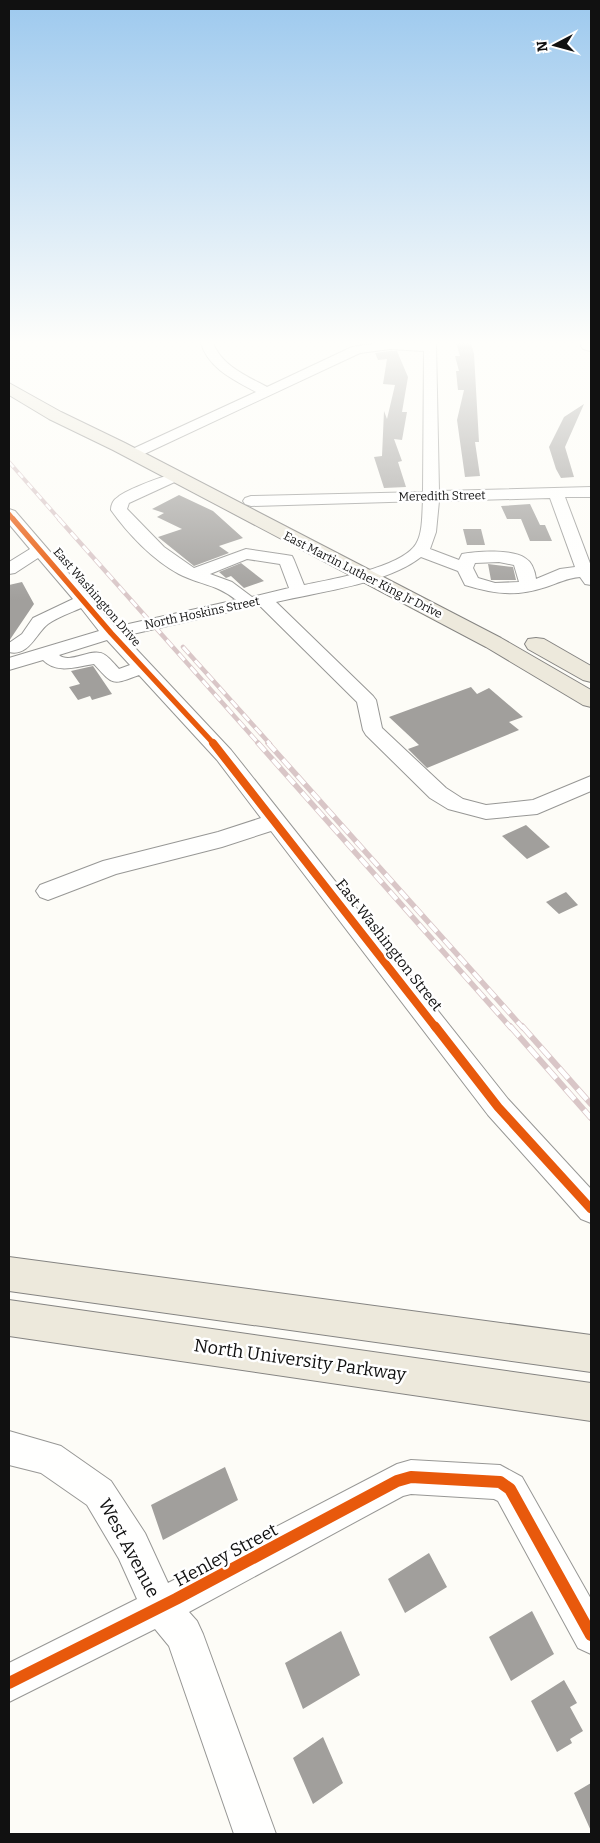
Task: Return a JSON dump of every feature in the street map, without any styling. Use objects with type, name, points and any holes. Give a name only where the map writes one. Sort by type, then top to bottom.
[{"type":"main road","name":"East Martin Luther King Jr Drive","points":[[82,429],[368,576],[550,673],[591,700]]},
{"type":"main road","name":"East Martin Luther King Jr Drive","points":[[133,454],[216,484],[390,568],[542,647],[591,675]]},
{"type":"main road","points":[[9,1274],[591,1354]]},
{"type":"main road","name":"North University Parkway","points":[[9,1318],[591,1402]]},
{"type":"street","points":[[133,454],[187,429]]},
{"type":"street","points":[[431,429],[429,528],[424,544],[418,550],[465,568]]},
{"type":"street","points":[[174,477],[123,500],[119,505],[119,510],[145,539],[174,564],[232,587],[256,601],[366,700],[373,730],[438,793],[456,804],[486,812],[511,811],[537,807],[591,783]]},
{"type":"street","name":"Meredith Street","points":[[251,501],[591,492]]},
{"type":"street","points":[[528,585],[524,564],[518,559],[508,557],[468,558],[465,568],[471,581],[494,588],[512,589],[528,585],[566,573],[588,576],[556,493]]},
{"type":"street","points":[[276,513],[294,500]]},
{"type":"street","name":"East Washington Drive","points":[[9,514],[111,633],[169,694]]},
{"type":"street","points":[[9,568],[40,550]]},
{"type":"street","name":"North Hoskins Street","points":[[14,655],[46,652],[111,633],[256,601],[296,583],[368,576],[390,568],[418,550]]},
{"type":"street","points":[[196,573],[246,554],[286,560],[296,583]]},
{"type":"street","points":[[591,590],[591,596]]},
{"type":"street","points":[[14,655],[39,622],[48,616],[83,601]]},
{"type":"street","points":[[46,652],[57,663],[66,664],[98,658],[116,677],[143,667]]},
{"type":"street","name":"East Washington Street","points":[[169,694],[224,755],[498,1107],[591,1209]]},
{"type":"street","points":[[48,891],[111,867],[222,839],[276,821]]},
{"type":"street","name":"West Avenue","points":[[9,1448],[48,1458],[99,1493],[132,1546],[160,1607],[184,1634],[255,1834]]},
{"type":"street","name":"Henley Street","points":[[9,1683],[160,1607],[397,1481],[411,1477],[463,1478],[500,1482],[510,1489],[591,1635]]},
{"type":"building","points":[[383,429],[404,429],[402,440],[394,439],[402,461],[398,462],[406,487],[384,488],[374,457],[382,456]]},
{"type":"building","points":[[458,429],[478,429],[479,442],[475,442],[480,476],[465,477]]},
{"type":"building","points":[[558,429],[573,429],[565,447],[574,477],[561,478],[549,447]]},
{"type":"building","points":[[179,495],[213,511],[243,538],[219,546],[229,553],[194,566],[158,537],[182,529],[157,517],[164,513],[152,509]]},
{"type":"building","points":[[530,504],[540,525],[545,525],[552,541],[530,541],[521,519],[507,519],[501,506]]},
{"type":"building","points":[[463,529],[481,529],[485,545],[467,545]]},
{"type":"building","points":[[241,563],[264,581],[244,588],[231,576],[226,578],[219,572]]},
{"type":"building","points":[[488,564],[513,567],[516,580],[491,580]]},
{"type":"building","points":[[22,582],[34,604],[9,641],[9,585]]},
{"type":"building","points":[[93,666],[112,694],[92,700],[90,696],[78,700],[69,687],[80,684],[71,671]]},
{"type":"building","points":[[471,687],[477,694],[489,688],[523,717],[509,722],[519,730],[427,768],[408,749],[419,745],[389,717]]},
{"type":"building","points":[[526,825],[550,847],[527,859],[502,836]]},
{"type":"building","points":[[566,892],[578,905],[559,914],[546,902]]},
{"type":"building","points":[[225,1467],[238,1500],[163,1540],[151,1505]]},
{"type":"building","points":[[429,1553],[447,1587],[405,1613],[388,1579]]},
{"type":"building","points":[[532,1611],[554,1654],[511,1681],[489,1637]]},
{"type":"building","points":[[341,1631],[360,1675],[303,1709],[285,1663]]},
{"type":"building","points":[[564,1680],[577,1703],[570,1707],[583,1731],[570,1739],[572,1743],[557,1752],[531,1701]]},
{"type":"building","points":[[323,1737],[343,1783],[313,1804],[293,1758]]},
{"type":"building","points":[[591,1783],[591,1831],[574,1793]]},
{"type":"railway","points":[[9,462],[60,520]]},
{"type":"railway","points":[[59,519],[259,744]]},
{"type":"railway","points":[[183,647],[270,744]]},
{"type":"railway","points":[[258,743],[511,1028]]},
{"type":"railway","points":[[268,743],[523,1028]]},
{"type":"railway","points":[[510,1026],[591,1118]]},
{"type":"railway","points":[[522,1026],[591,1104]]},
{"type":"cycle path","points":[[9,514],[111,633],[224,755],[498,1107],[591,1209]]},
{"type":"cycle path","points":[[9,1683],[176,1599],[397,1481],[411,1477],[500,1482],[510,1489],[591,1635]]}]
